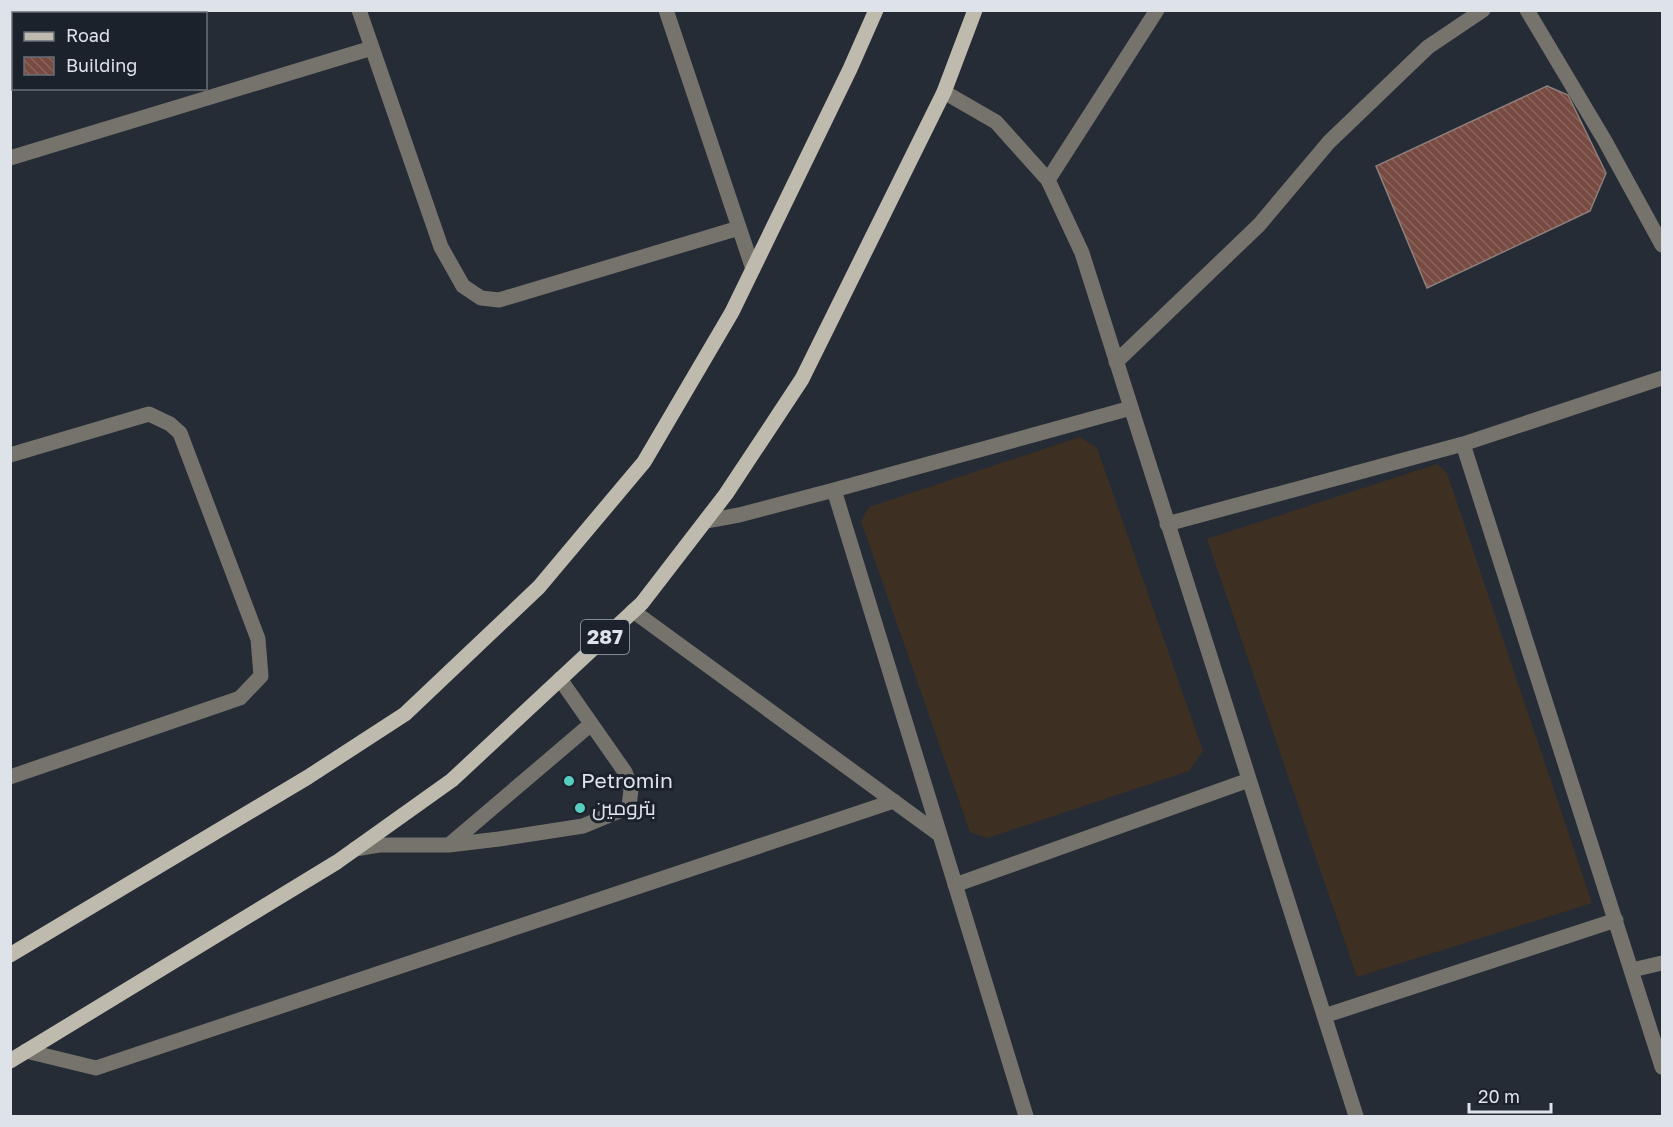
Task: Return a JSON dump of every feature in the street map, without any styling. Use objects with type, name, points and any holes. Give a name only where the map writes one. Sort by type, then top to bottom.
[{"type":"main road","points":[[10,955],[308,777],[405,714],[539,587],[644,462],[732,312],[850,69],[876,10]]},
{"type":"main road","name":"287","points":[[10,1061],[355,849],[452,780],[642,603],[726,494],[802,379],[944,92],[975,10]]},
{"type":"street","points":[[358,10],[441,247],[463,286],[481,298],[499,300],[739,228]]},
{"type":"street","points":[[666,10],[753,269]]},
{"type":"street","points":[[1048,180],[1157,10]]},
{"type":"street","points":[[1116,362],[1259,225],[1329,142],[1428,47],[1483,10]]},
{"type":"street","points":[[1527,10],[1605,141],[1662,245]]},
{"type":"street","points":[[10,158],[372,48]]},
{"type":"street","points":[[944,92],[996,122],[1048,180],[1082,253],[1356,1116]]},
{"type":"street","points":[[1167,524],[1463,444],[1662,378]]},
{"type":"street","points":[[706,520],[834,490],[1131,408]]},
{"type":"street","points":[[10,455],[149,414],[170,424],[180,433],[258,639],[261,676],[240,698],[10,777]]},
{"type":"street","points":[[1463,444],[1662,1067]]},
{"type":"street","points":[[834,490],[1026,1116]]},
{"type":"street","points":[[633,611],[940,835]]},
{"type":"street","points":[[355,849],[379,845],[449,845],[583,826],[629,807],[631,789],[625,772],[560,679]]},
{"type":"street","points":[[449,845],[591,724]]},
{"type":"street","points":[[955,885],[1249,780]]},
{"type":"street","points":[[27,1051],[96,1068],[894,801]]},
{"type":"street","points":[[1324,1016],[1616,920]]},
{"type":"street","points":[[1632,970],[1662,963]]},
{"type":"shaded area","points":[[1080,437],[1097,448],[1203,751],[1189,771],[987,838],[970,832],[861,521],[869,507]]},
{"type":"shaded area","points":[[1437,464],[1447,473],[1592,903],[1357,977],[1207,539]]},
{"type":"building","points":[[10,10],[27,10],[28,12],[12,12],[12,70],[10,70]]},
{"type":"building","points":[[1547,86],[1568,95],[1606,173],[1590,211],[1427,288],[1376,166]]},
{"type":"place","name":"Petromin","points":[[569,781]]},
{"type":"place","name":"بترومين","points":[[580,808]]}]
